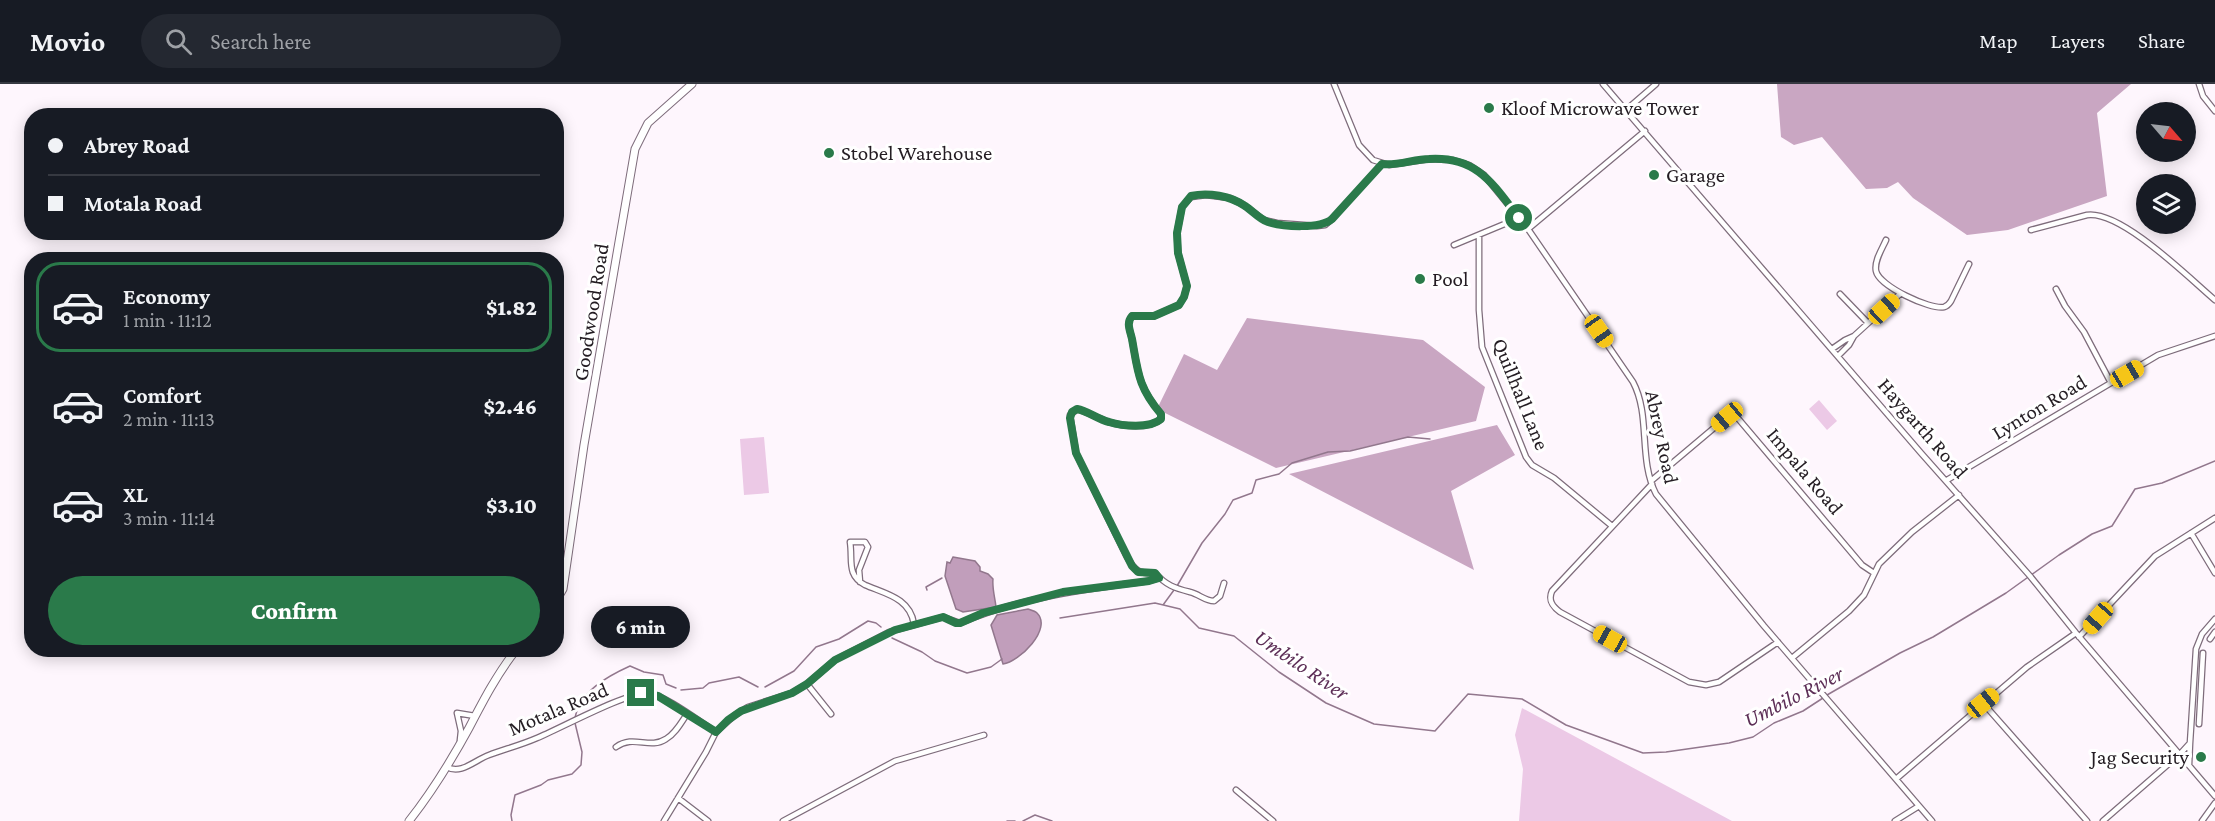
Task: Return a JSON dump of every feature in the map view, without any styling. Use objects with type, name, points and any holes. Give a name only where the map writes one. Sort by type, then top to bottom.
[{"type":"street","name":"Goodwood Road","points":[[564,582],[584,445],[635,149],[648,123],[692,84]]},
{"type":"street","points":[[1224,583],[1220,596],[1214,601],[1209,601],[1190,592],[1181,592],[1155,573],[1138,572],[1132,566],[1076,453],[1070,418],[1072,412],[1077,409],[1111,423],[1141,425],[1159,421],[1161,414],[1148,398],[1137,370],[1129,320],[1135,315],[1154,316],[1179,305],[1187,286],[1178,253],[1177,233],[1182,207],[1191,196],[1230,198],[1269,222],[1325,225],[1382,164],[1370,158],[1361,148],[1334,84]]},
{"type":"street","name":"Haygarth Road","points":[[1603,84],[2021,566],[2215,796]]},
{"type":"street","points":[[1626,110],[1656,84]]},
{"type":"street","points":[[2199,84],[2203,96],[2215,111]]},
{"type":"street","points":[[1528,229],[1645,131]]},
{"type":"street","name":"Abrey Road","points":[[1382,164],[1429,159],[1464,163],[1475,168],[1490,181],[1528,229],[1635,386],[1640,400],[1651,483],[1656,494],[1778,642],[1932,821]]},
{"type":"street","points":[[2031,230],[2087,215],[2095,214],[2109,218],[2160,253],[2215,300]]},
{"type":"street","points":[[1454,245],[1519,218]]},
{"type":"street","name":"Quillhall Lane","points":[[1479,235],[1481,345],[1526,457],[1532,465],[1582,499],[1612,526]]},
{"type":"street","points":[[1886,240],[1879,255],[1876,271],[1882,281],[1900,294],[1939,307],[1946,306],[1951,301],[1969,264]]},
{"type":"street","points":[[2056,289],[2084,332],[2111,383]]},
{"type":"street","points":[[1840,294],[1868,323]]},
{"type":"street","points":[[1838,356],[1854,336],[1900,294]]},
{"type":"street","points":[[1832,349],[1854,336]]},
{"type":"street","name":"Lynton Road","points":[[1947,480],[2158,355],[2215,336]]},
{"type":"street","name":"Impala Road","points":[[1651,483],[1727,417],[1736,416],[1862,565],[1874,573]]},
{"type":"street","points":[[1651,483],[1552,591],[1551,602],[1556,609],[1689,682],[1702,685],[1719,682],[1778,642]]},
{"type":"street","points":[[1792,658],[1859,601],[1871,583],[1879,564],[1912,532],[1959,495]]},
{"type":"street","points":[[1896,779],[2027,667],[2078,635],[2155,556],[2215,519]]},
{"type":"street","points":[[2191,533],[2215,573]]},
{"type":"street","points":[[860,582],[859,570],[868,547],[865,542],[850,542],[850,569],[854,576],[860,582],[898,599],[909,608],[914,624]]},
{"type":"street","points":[[664,821],[716,732],[728,720],[741,711],[787,696],[807,684],[850,650],[889,632],[914,624],[942,618],[960,623],[983,613],[1063,592],[1159,578]]},
{"type":"street","points":[[2189,765],[2194,669],[2199,641],[2215,619]]},
{"type":"street","points":[[2210,639],[2215,632]]},
{"type":"street","points":[[2199,724],[2203,653]]},
{"type":"street","points":[[409,821],[426,800],[447,767],[495,679],[511,657]]},
{"type":"street","points":[[2194,669],[2202,669]]},
{"type":"street","points":[[807,684],[831,714]]},
{"type":"street","name":"Motala Road","points":[[447,767],[454,770],[462,769],[487,755],[536,739],[579,718],[643,693],[658,696],[716,732]]},
{"type":"street","points":[[1983,703],[2087,821]]},
{"type":"street","points":[[456,752],[461,730],[457,713],[476,716]]},
{"type":"street","points":[[616,747],[630,740],[653,743],[664,740],[674,733],[687,714]]},
{"type":"street","points":[[783,821],[895,761],[984,735]]},
{"type":"street","points":[[2103,821],[2190,744]]},
{"type":"street","points":[[1236,790],[1272,821]]},
{"type":"street","points":[[678,798],[708,821]]},
{"type":"street","points":[[2202,821],[2215,803]]},
{"type":"street","points":[[1896,821],[1919,806]]},
{"type":"shaded area","points":[[1777,84],[2131,84],[2097,113],[2107,196],[2008,230],[1967,235],[1913,198],[1898,182],[1887,188],[1866,189],[1822,137],[1794,145],[1781,137]]},
{"type":"shaded area","points":[[1247,318],[1423,340],[1485,387],[1476,421],[1276,468],[1157,409],[1184,354],[1217,370]]},
{"type":"shaded area","points":[[1819,400],[1837,421],[1827,430],[1809,409]]},
{"type":"shaded area","points":[[1497,425],[1515,455],[1451,491],[1474,570],[1289,474]]},
{"type":"shaded area","points":[[764,437],[769,493],[744,495],[740,439]]},
{"type":"shaded area","points":[[953,557],[975,561],[980,571],[993,579],[996,607],[963,612],[956,609],[945,576],[947,562],[950,563]]},
{"type":"shaded area","points":[[1028,609],[1036,612],[1041,620],[1037,636],[1025,651],[1010,662],[1003,664],[991,625],[997,615]]},
{"type":"shaded area","points":[[1522,708],[1732,821],[1519,821],[1523,769],[1515,735]]},
{"type":"waterway","points":[[1177,586],[1202,543],[1233,500],[1252,493],[1256,480],[1279,474],[1292,463],[1328,452],[1350,451],[1408,437],[1430,439]]},
{"type":"waterway","name":"Umbilo River","points":[[1827,695],[1900,653],[1933,637],[2006,593],[2092,534],[2112,526],[2135,489],[2162,483],[2215,461]]},
{"type":"waterway","name":"Umbilo River","points":[[927,590],[926,587],[942,578]]},
{"type":"waterway","points":[[1163,605],[1174,590]]},
{"type":"waterway","name":"Umbilo River","points":[[1060,618],[1155,603],[1180,609],[1199,628],[1234,636],[1279,672],[1326,703],[1374,724],[1435,731],[1468,694],[1522,699],[1566,725],[1643,753],[1729,743],[1753,737],[1774,723],[1803,711],[1823,698]]},
{"type":"waterway","name":"Umbilo River","points":[[765,687],[794,671],[816,647],[839,639],[868,621],[881,627]]},
{"type":"waterway","name":"Umbilo River","points":[[892,638],[922,652],[935,661],[967,673],[991,667],[1002,659]]},
{"type":"waterway","name":"Umbilo River","points":[[575,718],[578,708],[589,692],[604,680],[630,666],[644,672],[663,675],[666,684],[676,688]]},
{"type":"waterway","name":"Umbilo River","points":[[681,690],[703,688],[709,683],[739,677],[758,687]]},
{"type":"waterway","name":"Umbilo River","points":[[512,821],[515,795],[548,780],[572,774],[581,765],[582,752],[575,723]]},
{"type":"waterway","points":[[1023,821],[1035,815],[1052,821]]},
{"type":"waterway","points":[[1007,821],[1015,821]]},
{"type":"place","name":"Kloof Microwave Tower","points":[[1489,108]]},
{"type":"place","name":"Stobel Warehouse","points":[[829,153]]},
{"type":"place","name":"Garage","points":[[1654,175]]},
{"type":"place","name":"Pool","points":[[1420,279]]},
{"type":"place","name":"Jag Security","points":[[2201,757]]},
{"type":"route","points":[[641,693],[658,696],[716,732],[720,726],[748,707],[780,698],[800,689],[850,650],[895,630],[943,617],[960,623],[983,613],[1063,592],[1159,578],[1155,573],[1138,572],[1132,566],[1076,453],[1070,415],[1077,409],[1111,423],[1141,425],[1161,419],[1161,414],[1151,404],[1141,383],[1134,356],[1129,320],[1135,315],[1154,316],[1179,305],[1184,297],[1187,286],[1180,267],[1177,233],[1183,204],[1191,196],[1200,194],[1230,198],[1244,205],[1260,218],[1276,224],[1317,226],[1327,224],[1382,164],[1437,159],[1458,161],[1475,168],[1490,181],[1519,218]]}]
